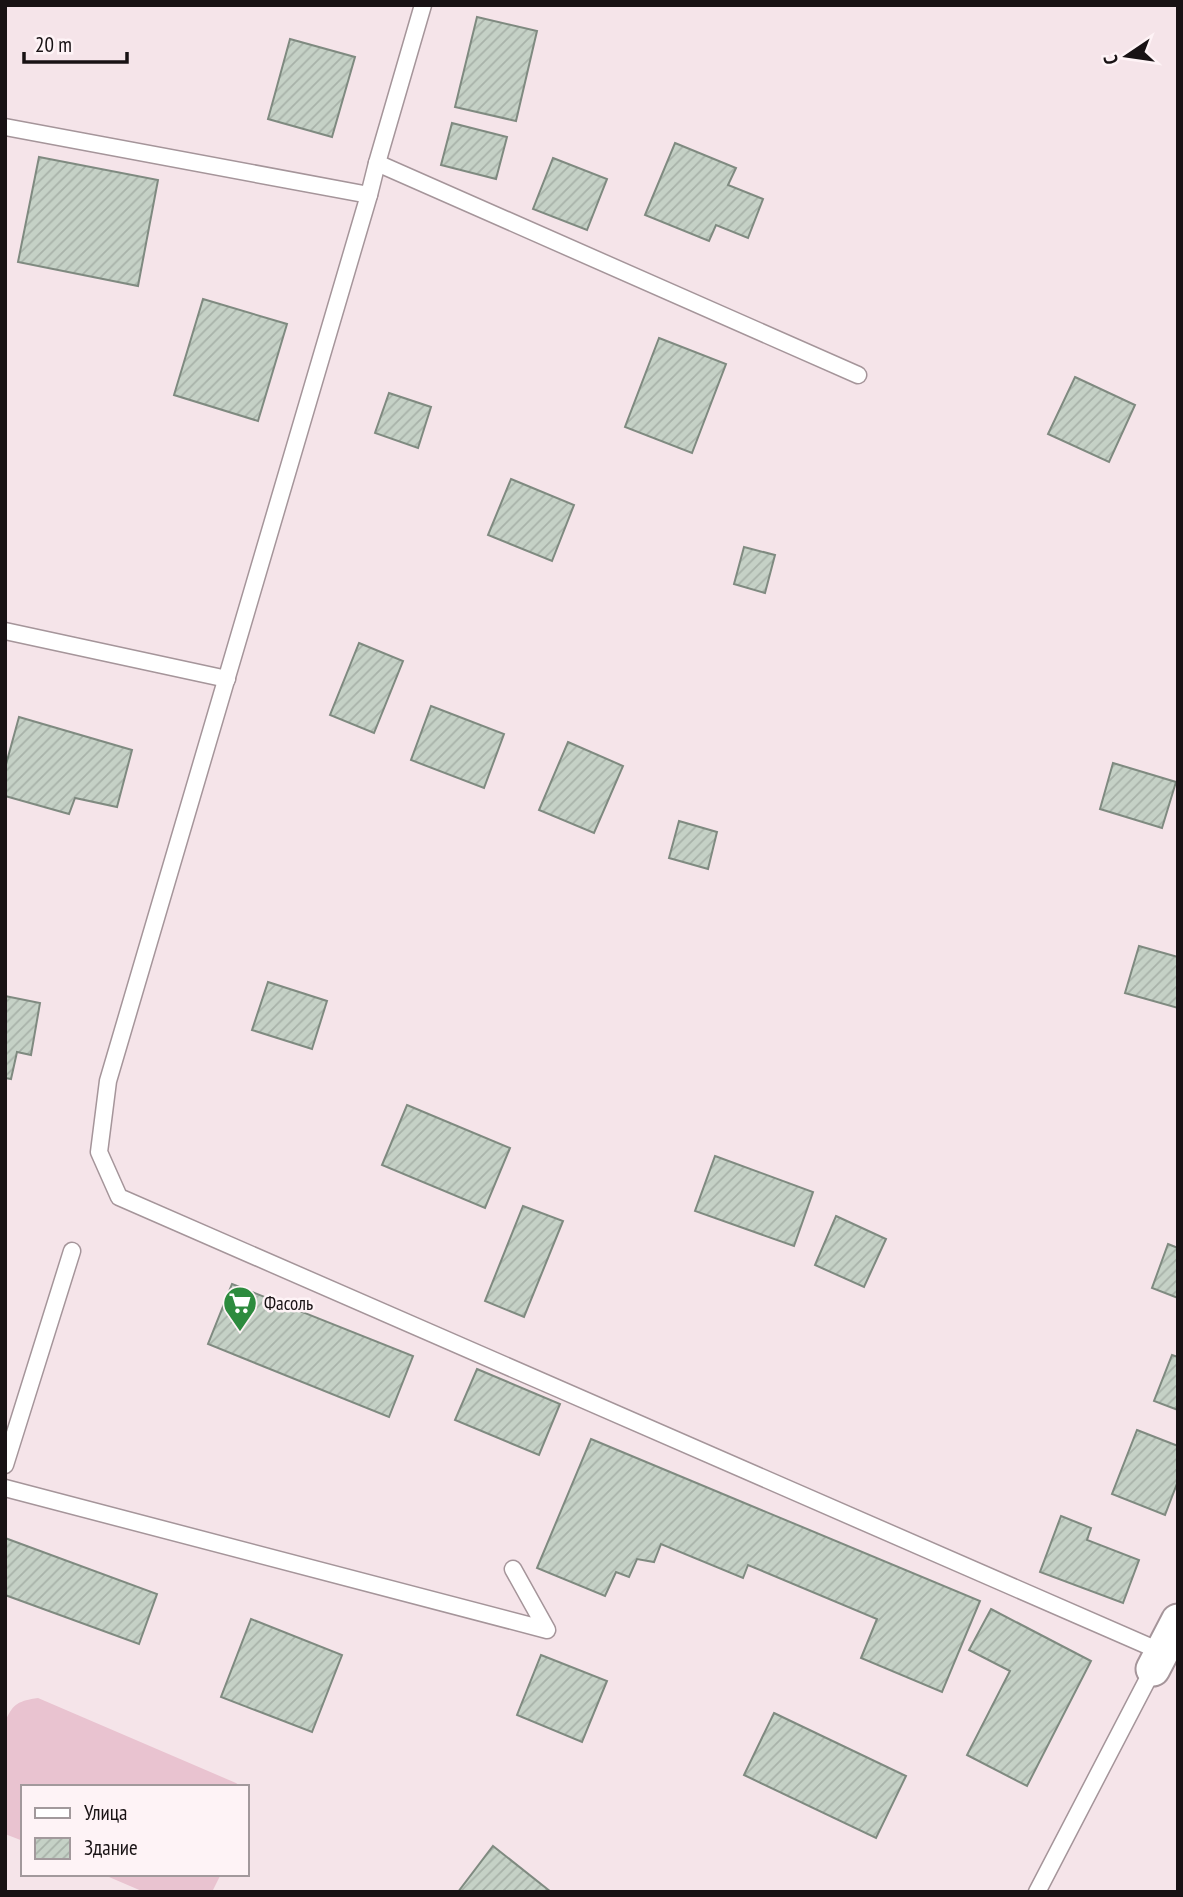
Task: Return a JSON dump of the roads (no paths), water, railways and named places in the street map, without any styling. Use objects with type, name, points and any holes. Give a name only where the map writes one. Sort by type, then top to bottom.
[{"type":"street","points":[[1157,1661],[1178,1621]]},
{"type":"lane","points":[[423,5],[108,1081],[99,1152],[119,1197],[1157,1661],[1037,1892]]},
{"type":"lane","points":[[5,127],[369,195]]},
{"type":"lane","points":[[377,163],[858,375]]},
{"type":"lane","points":[[5,631],[227,679]]},
{"type":"lane","points":[[5,1465],[72,1251]]},
{"type":"lane","points":[[5,1488],[547,1630],[513,1569]]},
{"type":"place","name":"Фасоль","points":[[240,1333]]}]
